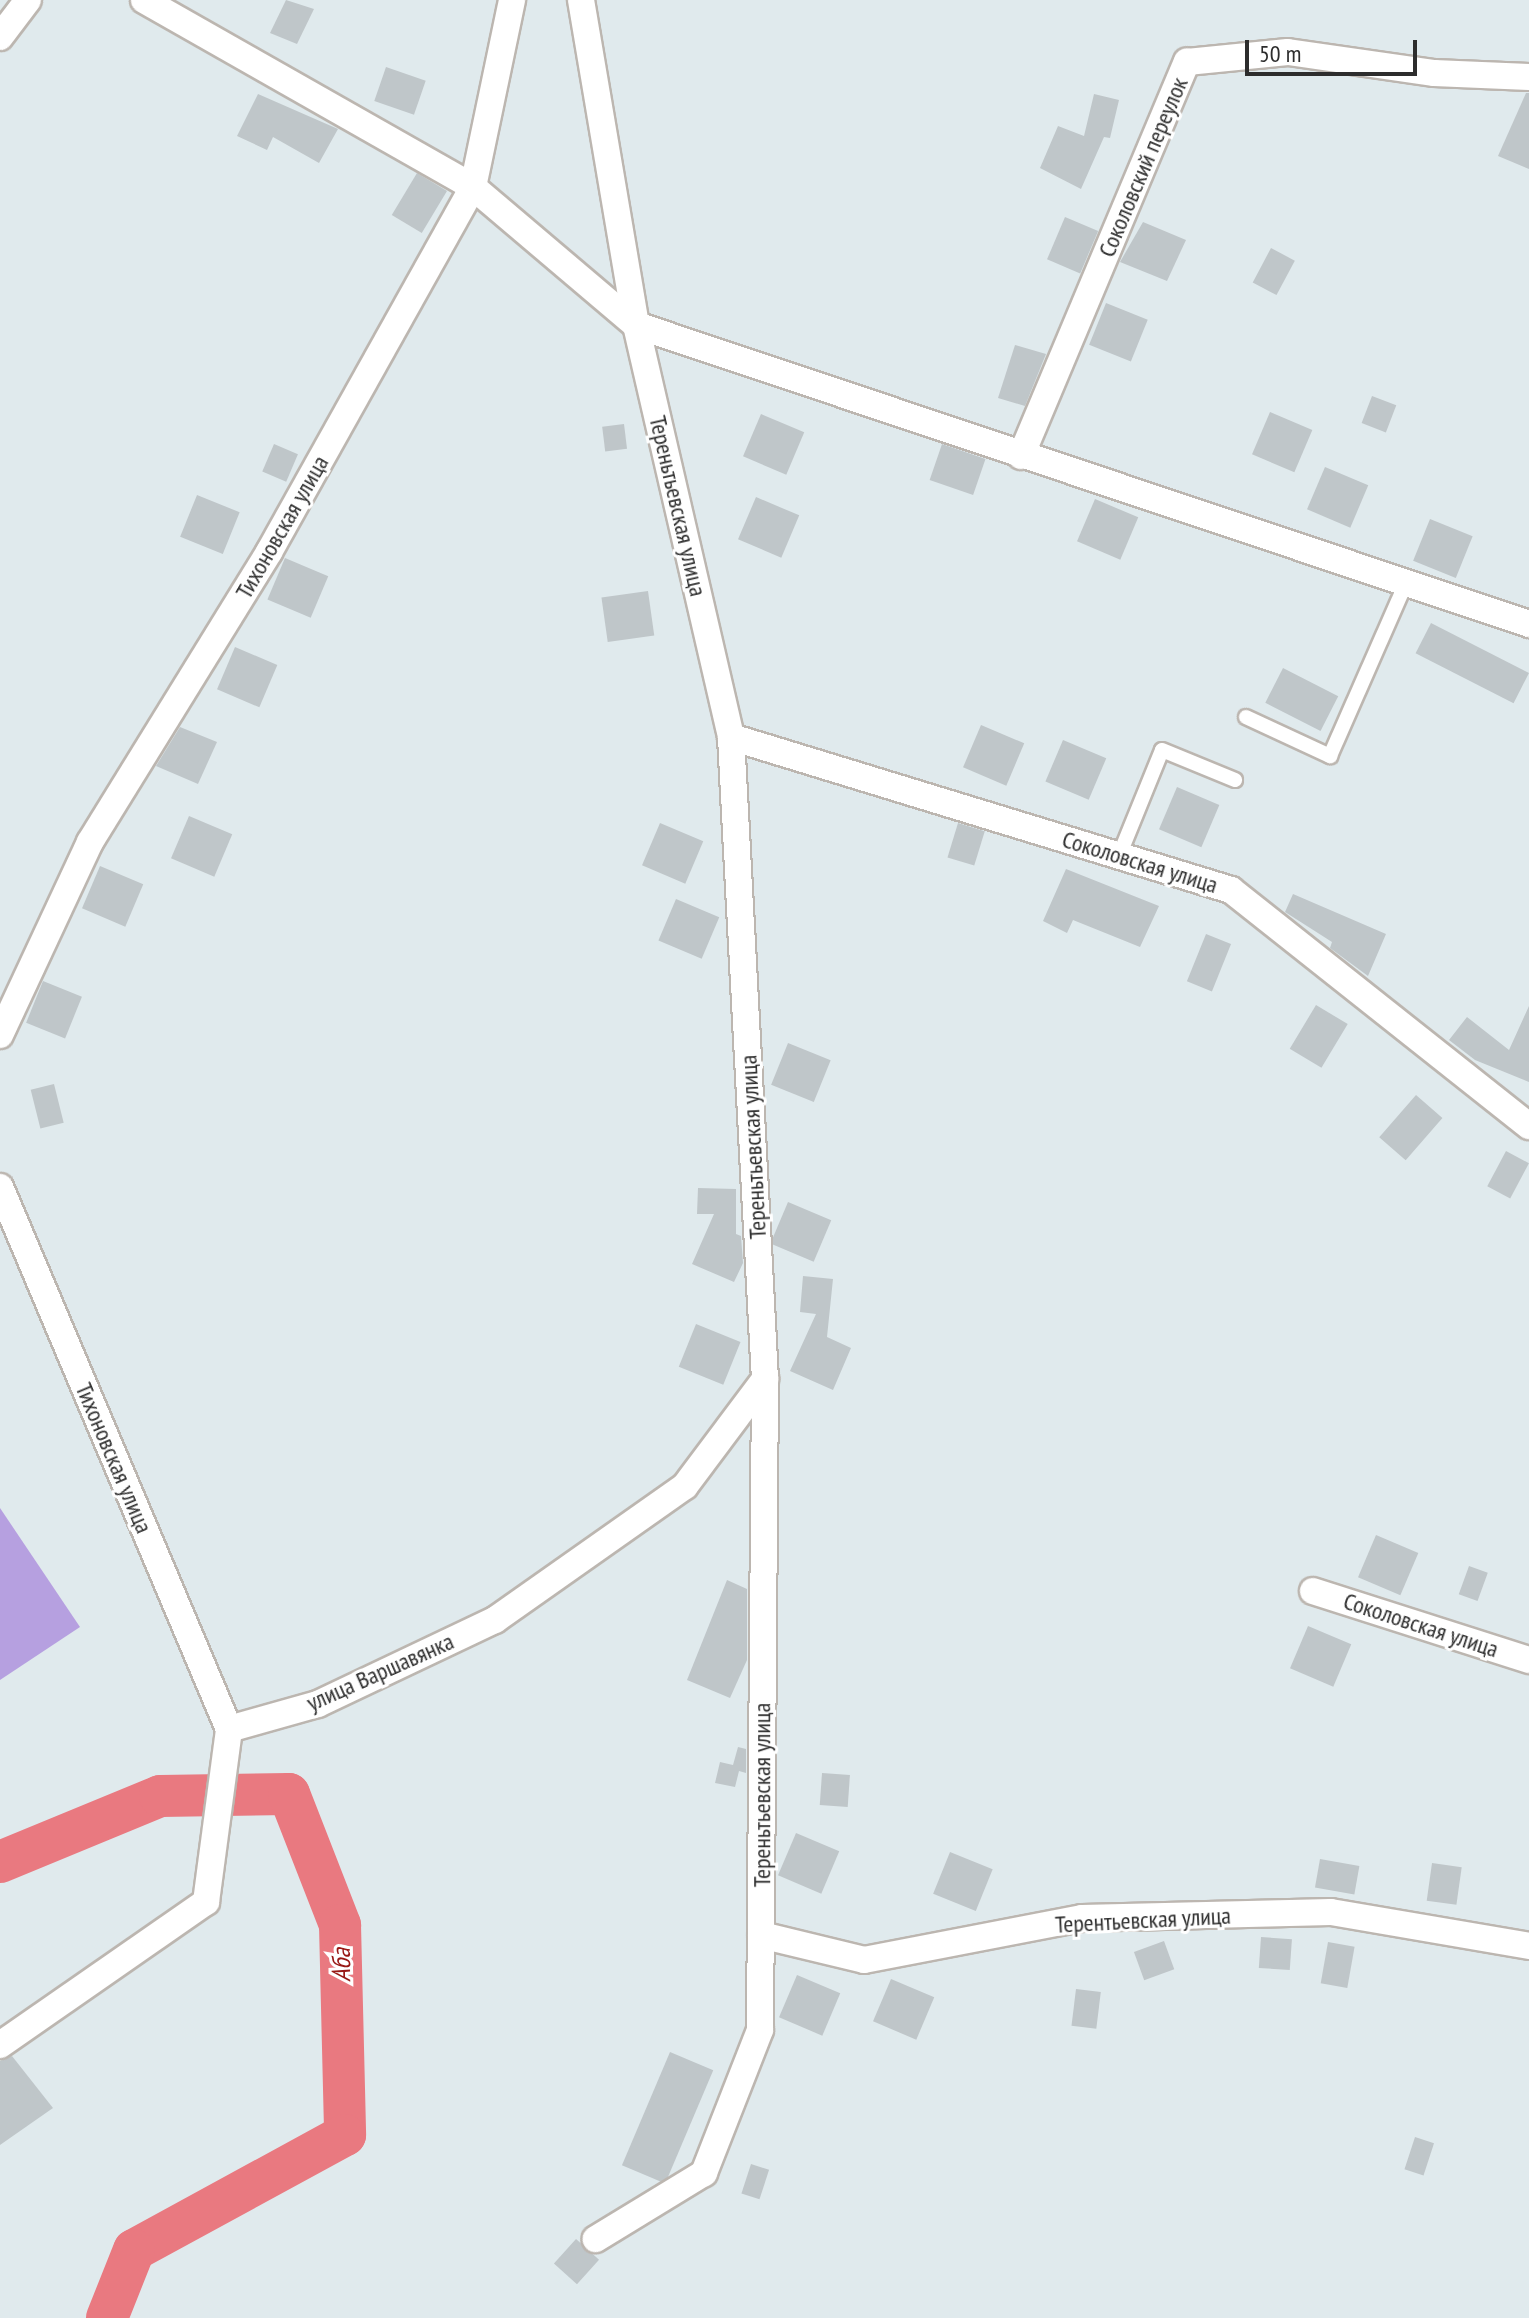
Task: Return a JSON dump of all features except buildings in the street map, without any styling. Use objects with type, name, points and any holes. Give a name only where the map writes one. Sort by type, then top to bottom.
[{"type":"street","points":[[0,37],[28,0]]},
{"type":"street","points":[[144,0],[473,187],[636,325],[1529,624]]},
{"type":"street","name":"Тихоновская улица","points":[[0,1035],[90,842],[269,552],[473,187],[512,0]]},
{"type":"street","name":"Тереньтьевская улица","points":[[581,0],[636,325],[731,737],[765,1379],[760,2030],[704,2173],[596,2239]]},
{"type":"street","name":"Соколовский переулок","points":[[1021,456],[1187,62],[1288,52],[1434,73],[1529,77]]},
{"type":"street","name":"Соколовская улица","points":[[731,737],[1231,890],[1529,1126]]},
{"type":"street","name":"Тихоновская улица","points":[[0,1187],[229,1729]]},
{"type":"street","name":"улица Варшавянка","points":[[229,1729],[318,1704],[495,1620],[685,1486],[765,1379]]},
{"type":"street","name":"Соколовская улица","points":[[1313,1591],[1529,1660]]},
{"type":"street","points":[[0,2045],[206,1902],[229,1729]]},
{"type":"street","name":"Терентьевская улица","points":[[761,1935],[864,1960],[1082,1918],[1331,1912],[1529,1946]]},
{"type":"lane","points":[[1246,717],[1330,756],[1406,583]]},
{"type":"lane","points":[[1119,856],[1162,750],[1235,780]]},
{"type":"shaded area","points":[[0,1508],[80,1627],[0,1680]]},
{"type":"waterway","name":"Аба","points":[[0,1862],[160,1796],[289,1794],[340,1925],[345,2135],[134,2250],[107,2318]]}]
